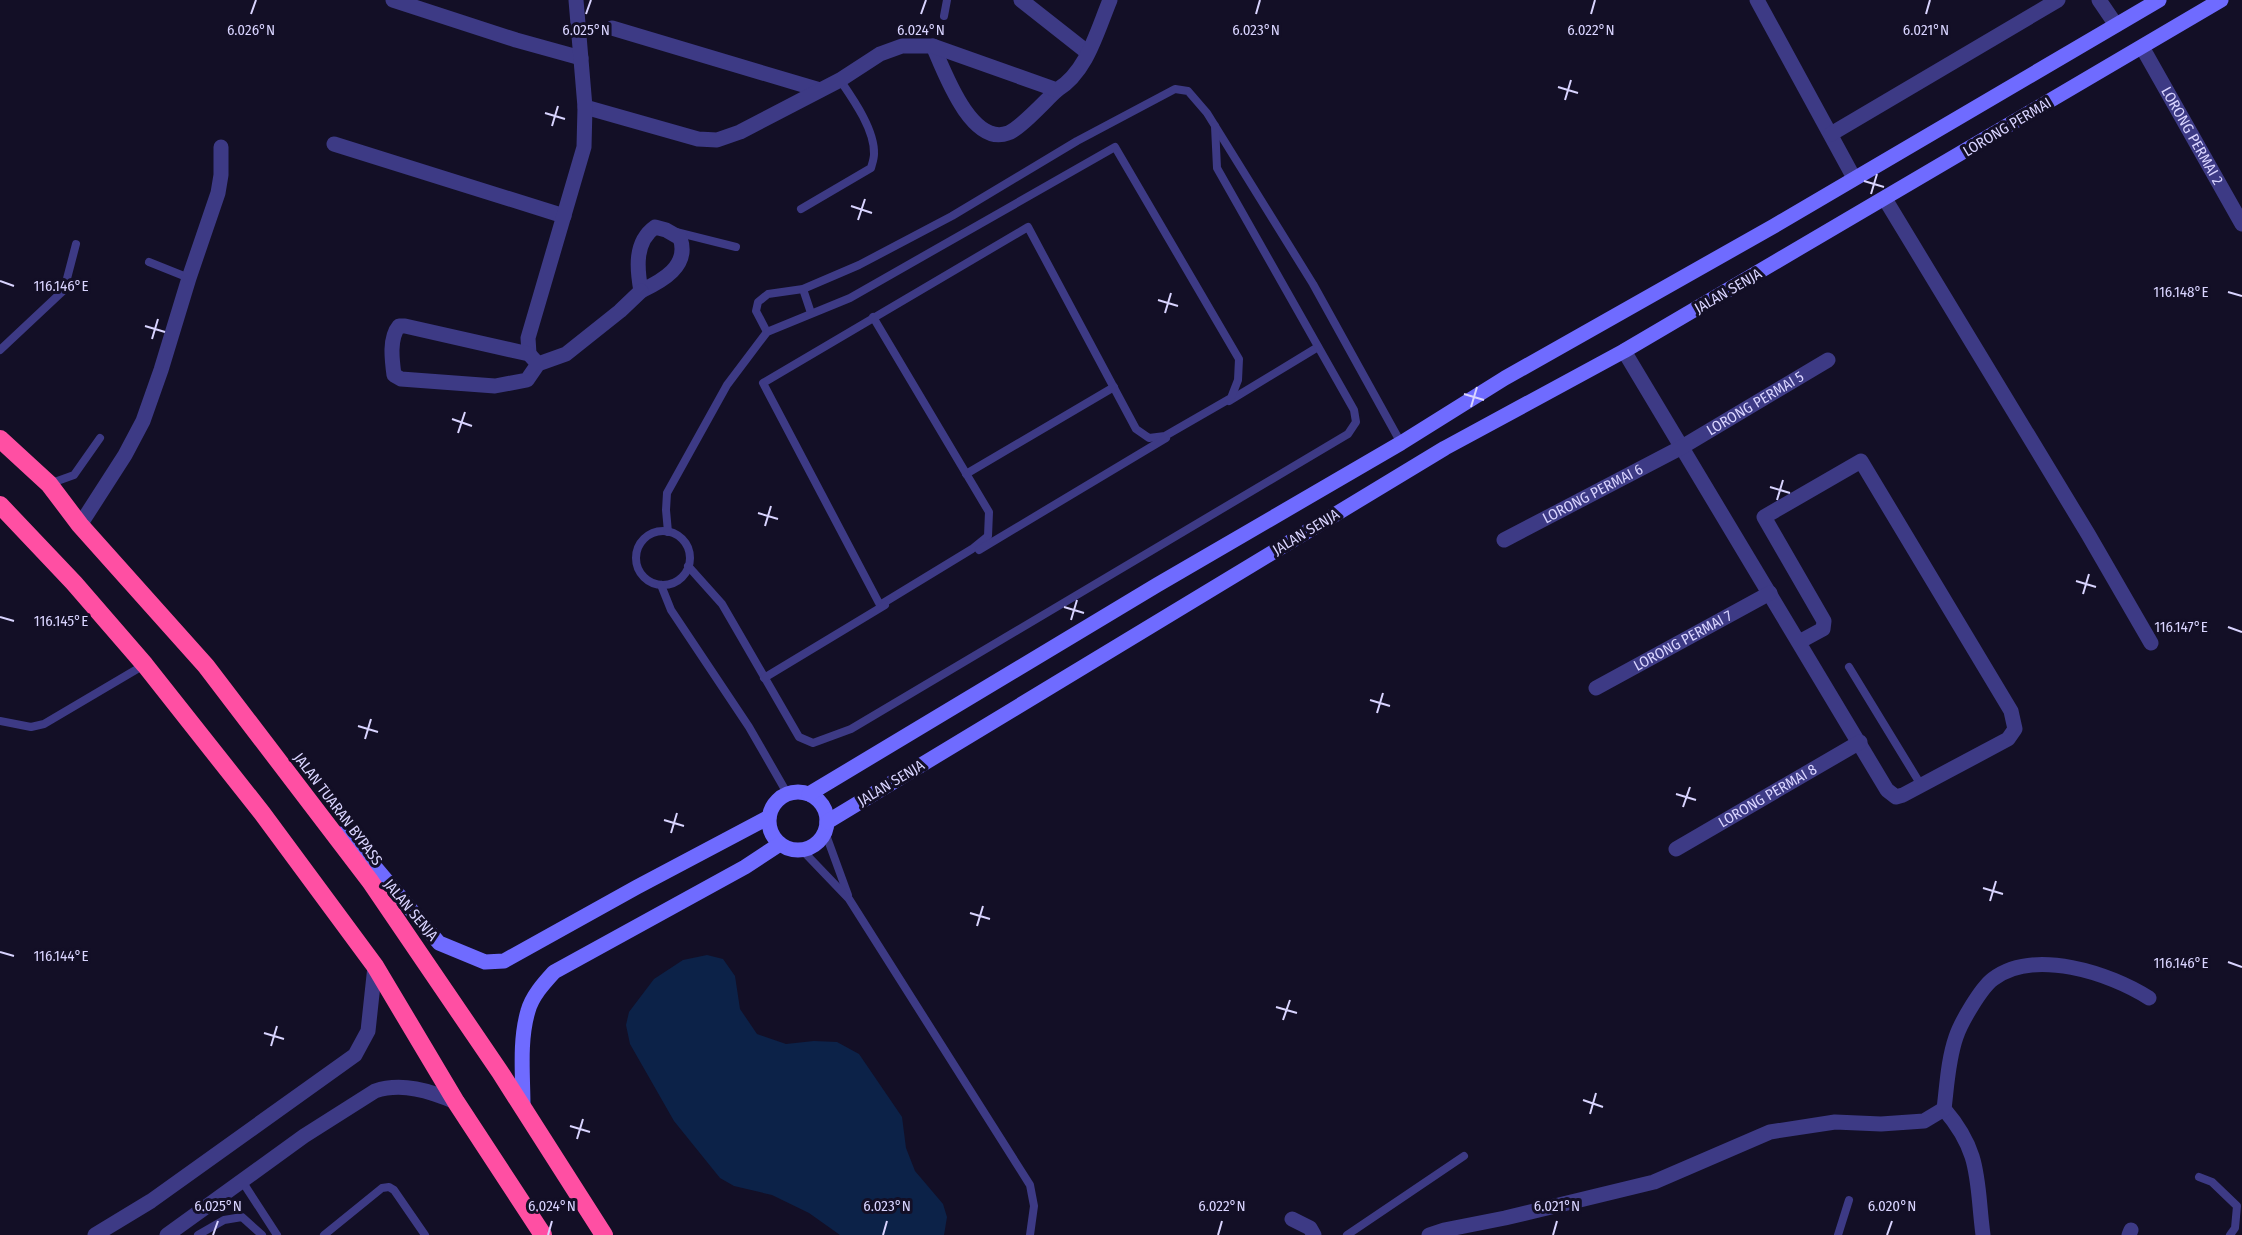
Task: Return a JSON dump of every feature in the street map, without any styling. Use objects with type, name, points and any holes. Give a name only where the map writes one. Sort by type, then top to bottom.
[{"type":"highway","name":"JALAN TUARAN BYPASS","points":[[0,439],[49,484],[80,525],[206,666],[324,820],[370,881],[523,1107],[604,1235]]},
{"type":"highway","points":[[0,505],[74,583],[145,665],[262,813],[375,966],[456,1102],[543,1235]]},
{"type":"main road","points":[[1854,178],[2159,0]]},
{"type":"main road","name":"LORONG PERMAI","points":[[1792,253],[2221,0]]},
{"type":"main road","name":"JALAN SENJA","points":[[810,794],[1137,597],[1401,443],[1505,378],[1774,226],[1854,178]]},
{"type":"main road","name":"JALAN SENJA","points":[[802,850],[816,844],[826,827],[1445,448],[1624,351],[1792,253]]},
{"type":"main road","points":[[787,794],[802,792],[810,794],[822,805],[826,827]]},
{"type":"main road","name":"JALAN SENJA","points":[[324,820],[365,855],[439,944],[484,962],[504,961],[769,817],[775,803],[787,794]]},
{"type":"main road","points":[[769,817],[771,832],[780,844],[794,850],[802,850]]},
{"type":"main road","points":[[523,1107],[524,1036],[528,1010],[539,988],[554,972],[745,867],[780,844]]},
{"type":"street","points":[[393,0],[516,40],[581,58]]},
{"type":"street","points":[[576,0],[585,107],[584,147],[528,338],[533,359],[527,380],[495,386],[410,381],[396,378],[393,375],[394,331],[399,326],[533,359],[566,354],[620,311],[641,291],[661,282],[679,265],[683,252],[680,238],[666,230],[655,227],[647,233],[641,244],[637,268],[641,291]]},
{"type":"street","points":[[1021,0],[1088,52]]},
{"type":"street","points":[[933,46],[952,91],[977,126],[988,134],[997,136],[1011,133],[1057,90],[1069,83],[1088,52],[1110,0]]},
{"type":"street","points":[[1757,0],[1854,178]]},
{"type":"street","points":[[1831,134],[2058,0]]},
{"type":"street","points":[[2099,0],[2116,25]]},
{"type":"street","points":[[612,28],[820,90]]},
{"type":"street","points":[[585,107],[698,139],[717,140],[740,132],[840,80],[880,54],[902,46],[933,46],[1057,90]]},
{"type":"street","name":"LORONG PERMAI 2","points":[[2142,47],[2242,224]]},
{"type":"street","points":[[334,144],[564,216]]},
{"type":"street","points":[[80,525],[125,455],[143,421],[218,193],[221,175],[221,147]]},
{"type":"street","points":[[1884,200],[2088,534],[2151,643]]},
{"type":"street","points":[[1624,351],[1887,790],[1896,797],[1903,795],[2008,739],[2015,729],[2011,711],[1861,461],[1764,517],[1824,621],[1823,628],[1799,642]]},
{"type":"street","name":"LORONG PERMAI 5","points":[[1682,447],[1828,360]]},
{"type":"street","name":"LORONG PERMAI 6","points":[[1504,540],[1682,447]]},
{"type":"street","name":"LORONG PERMAI 7","points":[[1596,688],[1770,593]]},
{"type":"street","name":"LORONG PERMAI 8","points":[[1676,849],[1860,742]]},
{"type":"street","points":[[95,1235],[151,1202],[355,1055],[368,1031],[375,966]]},
{"type":"street","points":[[1983,1235],[1978,1178],[1972,1153],[1960,1128],[1944,1109],[1956,1037],[1961,1024],[1980,993],[1993,979],[2010,971],[2032,966],[2060,966],[2100,974],[2124,982],[2149,998]]},
{"type":"street","points":[[167,1235],[304,1136],[375,1091],[387,1087],[427,1090],[456,1102]]},
{"type":"street","points":[[1429,1235],[1654,1182],[1770,1132],[1835,1122],[1881,1124],[1924,1121],[1944,1109]]},
{"type":"street","points":[[1292,1219],[1310,1228],[1314,1235]]},
{"type":"lane","points":[[944,16],[948,0]]},
{"type":"lane","points":[[801,209],[871,168],[874,153],[871,138],[860,110],[840,80]]},
{"type":"lane","points":[[768,332],[756,311],[758,302],[768,294],[803,289],[859,265],[952,216],[1077,141],[1175,89],[1188,91],[1207,113],[1313,284],[1401,443]]},
{"type":"lane","points":[[688,567],[722,604],[799,737],[813,743],[851,729],[1348,434],[1356,422],[1353,410],[1217,168],[1215,126]]},
{"type":"lane","points":[[669,532],[666,510],[667,493],[727,385],[768,332],[850,298],[1115,147],[1239,359],[1238,380],[1231,399],[1165,436],[1149,438],[1136,429],[1028,227],[873,317],[763,383],[880,605],[972,549],[988,536],[989,512],[873,317]]},
{"type":"lane","points":[[666,230],[736,247]]},
{"type":"lane","points":[[0,350],[64,290],[76,244]]},
{"type":"lane","points":[[149,262],[189,278]]},
{"type":"lane","points":[[803,289],[811,313]]},
{"type":"lane","points":[[764,678],[1318,347]]},
{"type":"lane","points":[[966,474],[1114,387]]},
{"type":"lane","points":[[49,484],[74,475],[100,438]]},
{"type":"lane","points":[[669,532],[683,541],[690,558],[688,567],[678,580],[661,585],[645,579],[639,572],[636,555],[644,539],[651,534],[669,532]]},
{"type":"lane","points":[[661,585],[671,609],[749,728],[787,794]]},
{"type":"lane","points":[[0,721],[31,727],[44,724],[145,665]]},
{"type":"lane","points":[[1849,667],[1921,785]]},
{"type":"lane","points":[[826,827],[849,899]]},
{"type":"lane","points":[[802,850],[849,899],[1030,1185],[1034,1206],[1030,1235]]},
{"type":"lane","points":[[1347,1235],[1464,1156]]},
{"type":"lane","points":[[2199,1177],[2212,1182],[2237,1206],[2235,1228],[2230,1235]]},
{"type":"lane","points":[[242,1181],[277,1235]]},
{"type":"lane","points":[[324,1235],[382,1188],[389,1187],[394,1190],[425,1235]]},
{"type":"lane","points":[[1838,1235],[1850,1200]]},
{"type":"lane","points":[[198,1235],[224,1220],[242,1217],[262,1235]]},
{"type":"water","points":[[707,955],[723,959],[735,976],[740,1009],[757,1034],[786,1044],[814,1041],[837,1042],[859,1054],[902,1117],[906,1148],[915,1171],[943,1204],[947,1217],[944,1235],[840,1235],[809,1213],[772,1195],[734,1186],[720,1178],[674,1121],[630,1044],[626,1025],[629,1012],[654,979],[683,960]]}]
